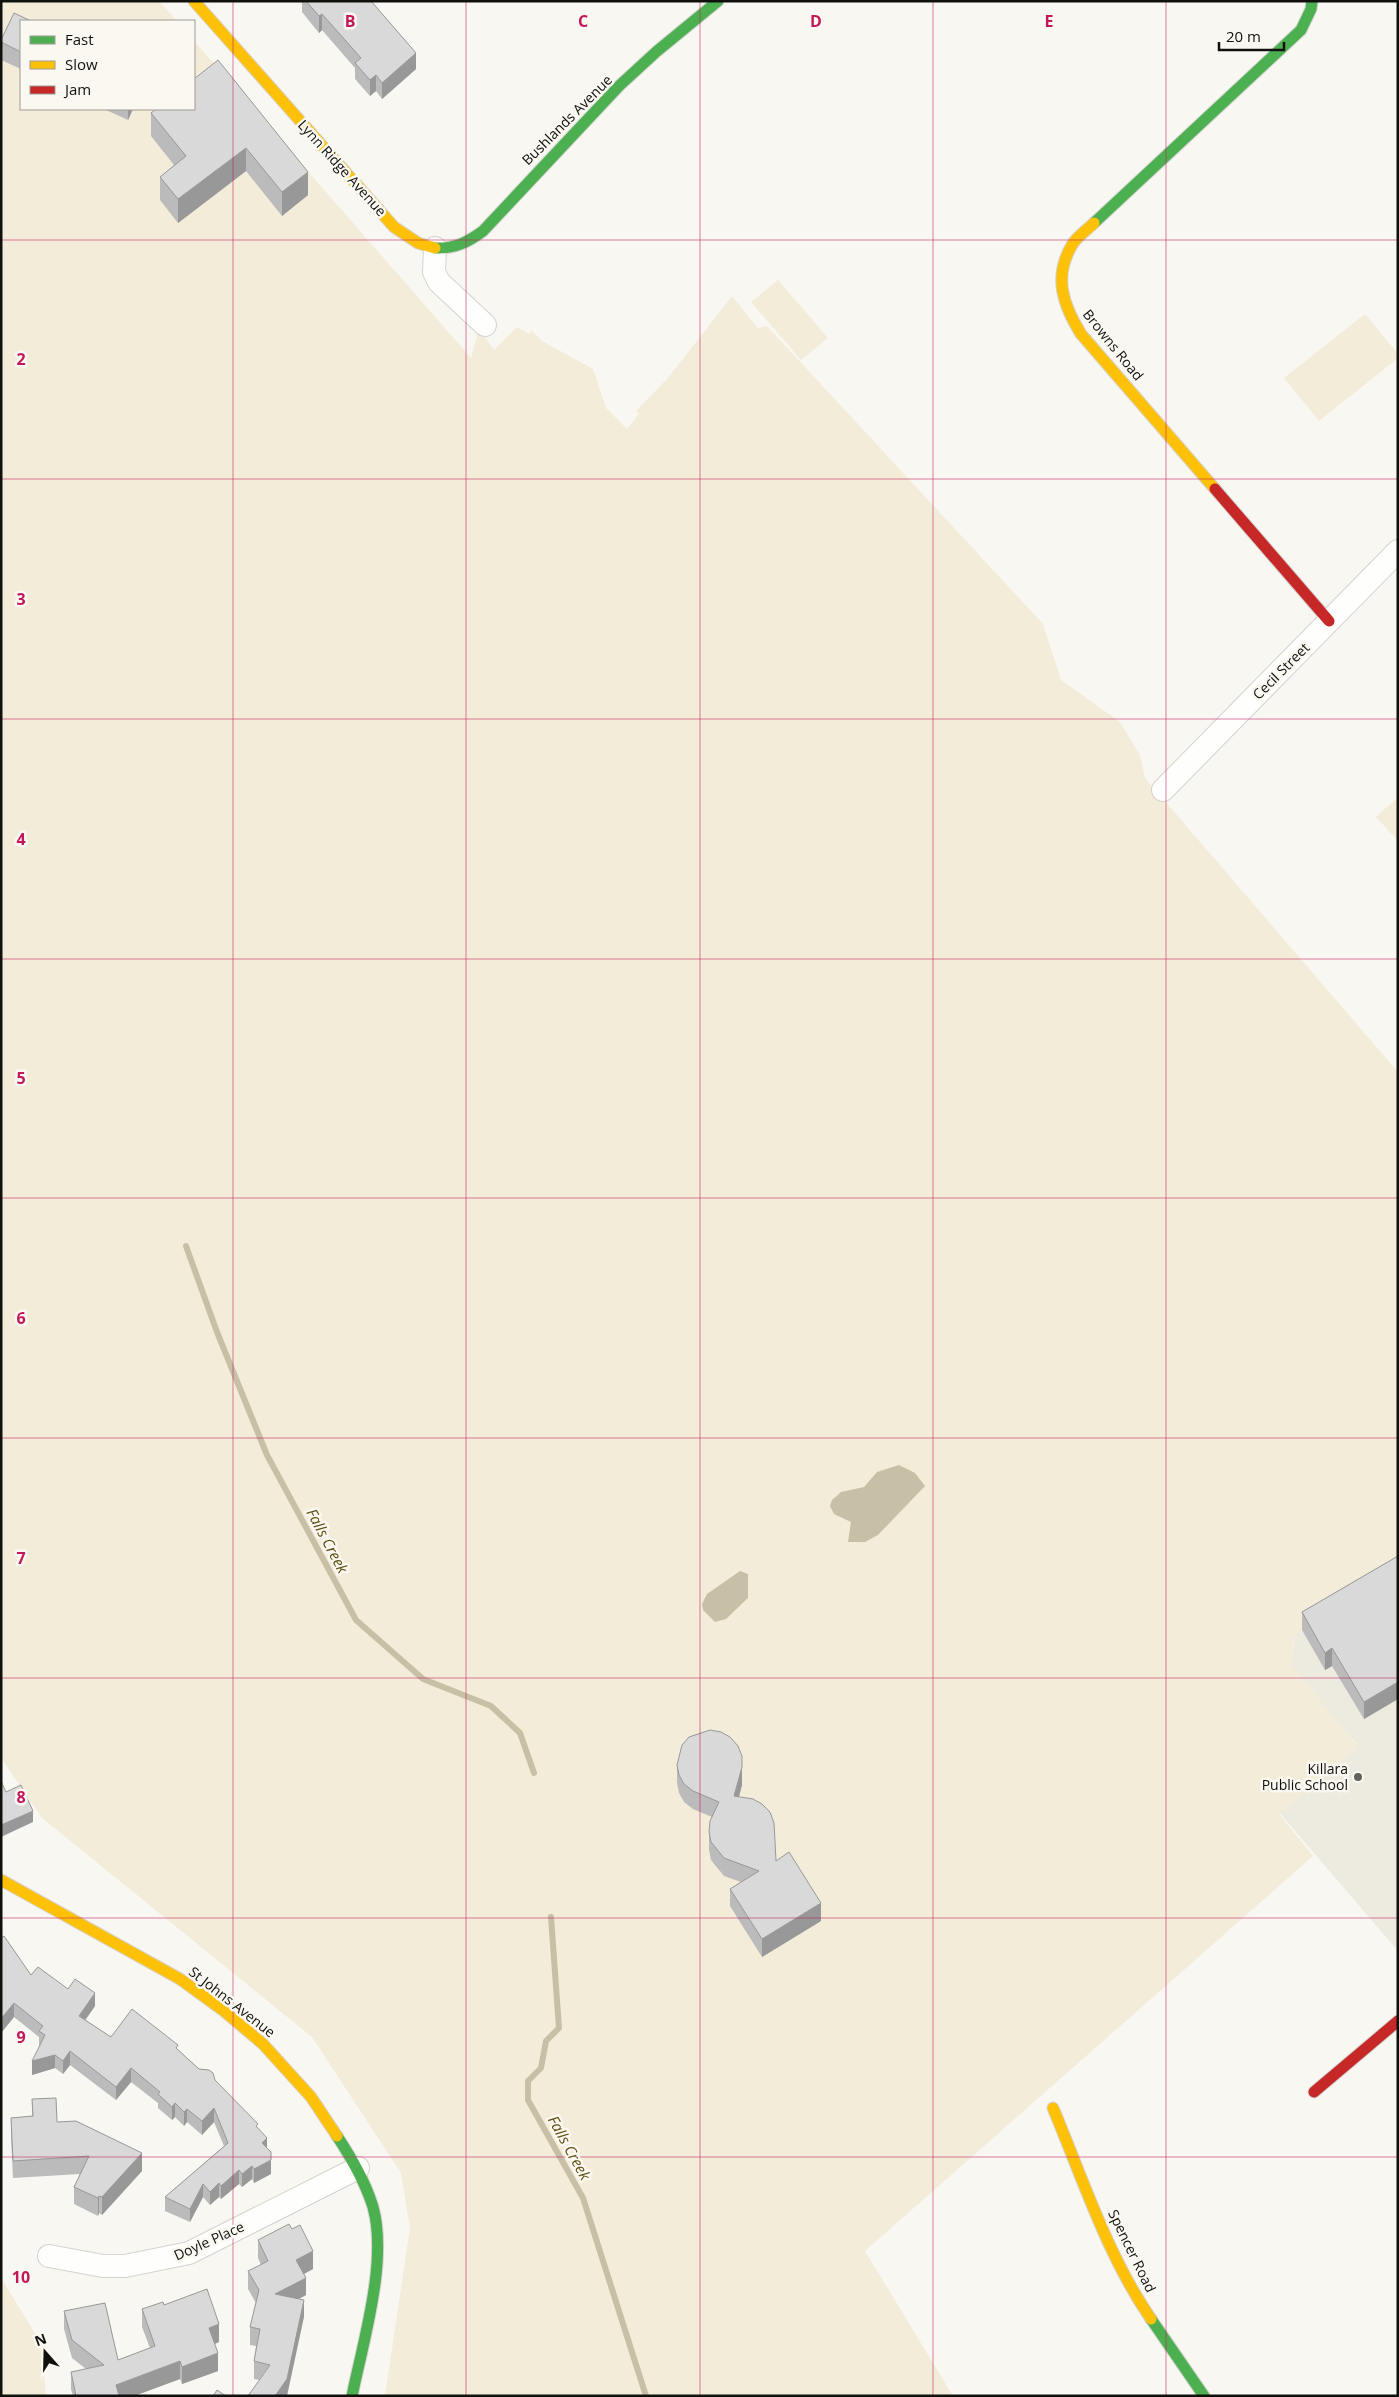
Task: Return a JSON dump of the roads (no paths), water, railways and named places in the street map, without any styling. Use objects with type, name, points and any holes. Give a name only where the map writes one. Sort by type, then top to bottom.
[{"type":"street","name":"Lynn Ridge Avenue","points":[[194,1],[394,227],[407,238],[420,245],[435,248]]},
{"type":"street","name":"Bushlands Avenue","points":[[435,248],[449,248],[462,245],[476,237],[647,60],[718,1]]},
{"type":"street","name":"Browns Road","points":[[1312,1],[1311,9],[1301,30],[1072,244],[1062,267],[1059,290],[1067,312],[1081,334],[1330,621]]},
{"type":"street","points":[[435,248],[434,272],[439,282],[484,325]]},
{"type":"street","name":"Cecil Street","points":[[1163,790],[1398,551]]},
{"type":"street","name":"St Johns Avenue","points":[[1,1880],[180,1979],[224,2011],[263,2044],[311,2096],[358,2168],[373,2208],[378,2245],[377,2269],[352,2396]]},
{"type":"street","points":[[1314,2092],[1398,2021]]},
{"type":"street","name":"Spencer Road","points":[[1053,2108],[1115,2256],[1128,2282],[1138,2300],[1204,2396]]},
{"type":"street","name":"Doyle Place","points":[[49,2256],[102,2266],[126,2266],[182,2255],[358,2168]]},
{"type":"waterway","name":"Falls Creek","points":[[186,1246],[217,1332],[267,1455],[356,1620],[423,1679],[491,1706],[520,1733],[534,1773]]},
{"type":"waterway","name":"Falls Creek","points":[[551,1917],[559,2028],[546,2041],[541,2068],[528,2081],[528,2100],[583,2198],[646,2396]]},
{"type":"place","name":"Killara Public School","points":[[1358,1777]]}]
